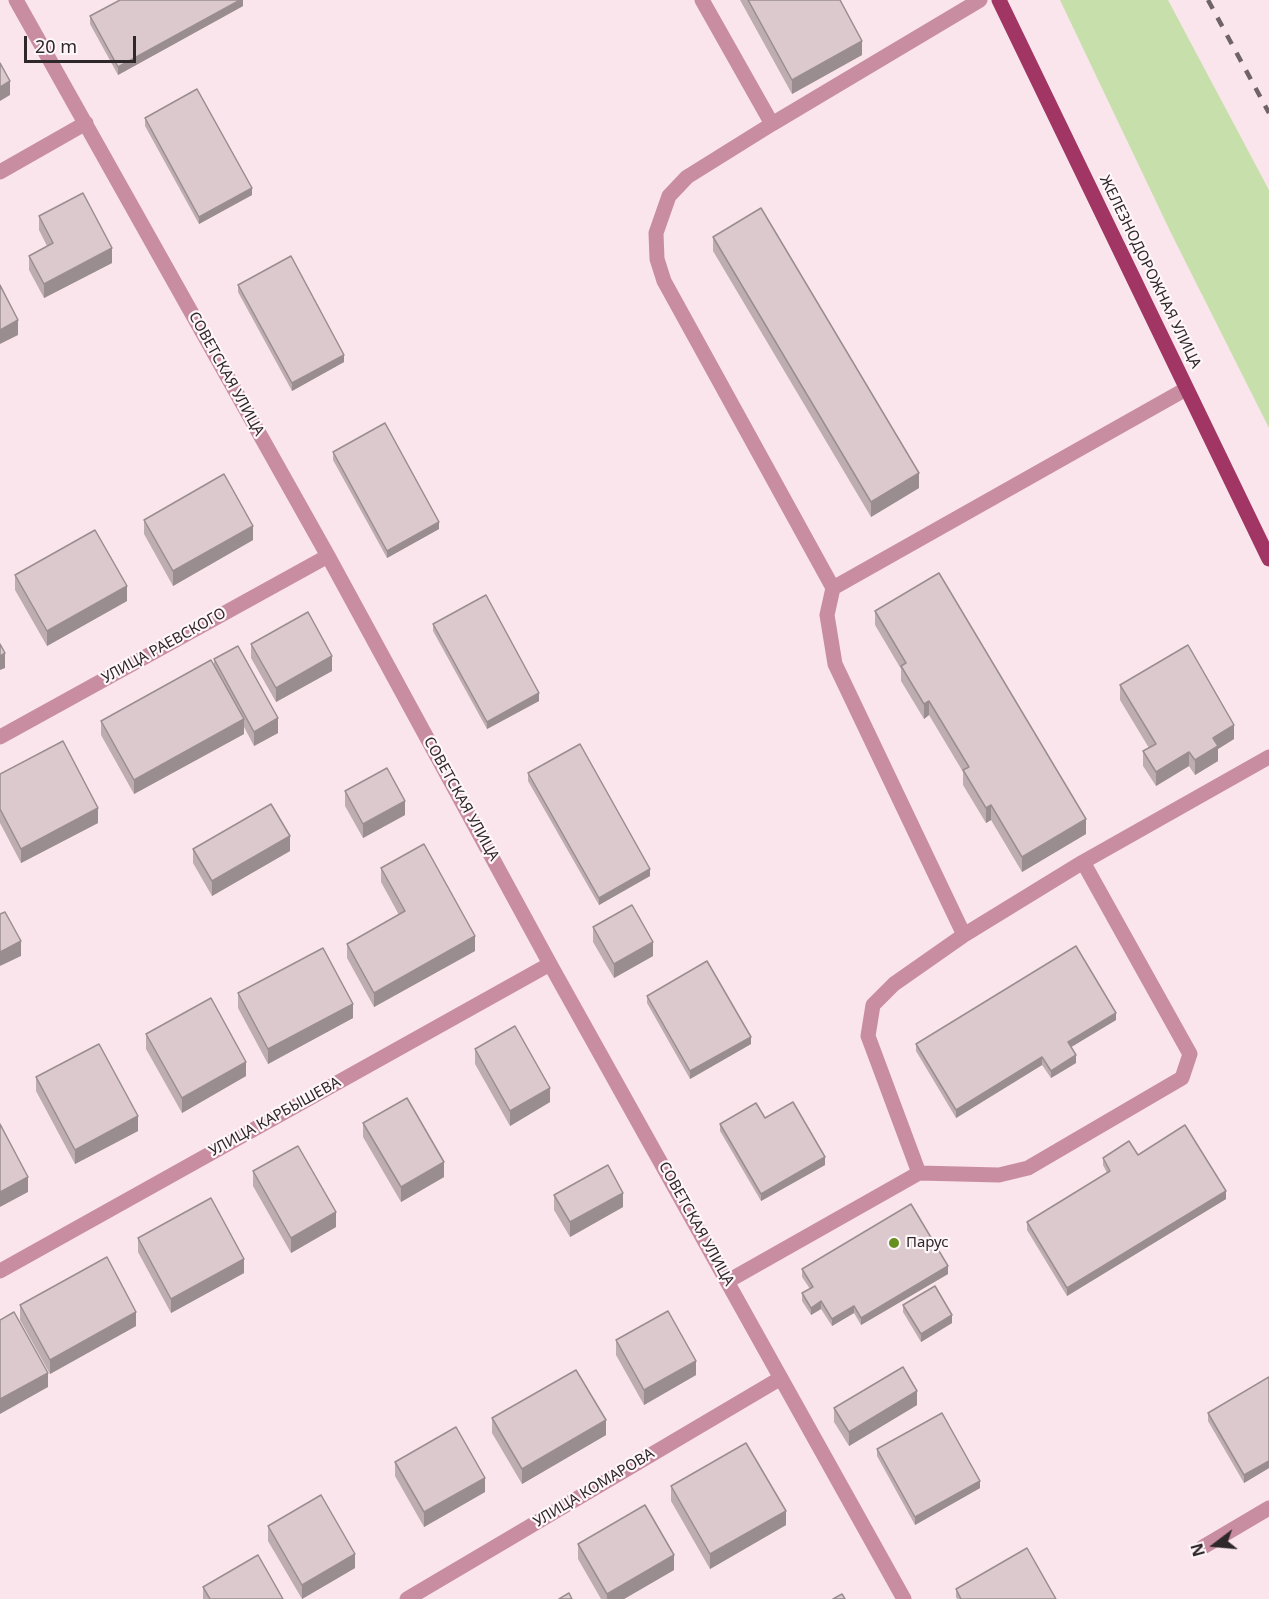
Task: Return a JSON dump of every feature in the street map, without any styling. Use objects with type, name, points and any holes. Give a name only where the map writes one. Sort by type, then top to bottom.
[{"type":"main road","name":"ЖЕЛЕЗНОДОРОЖНАЯ УЛИЦА","points":[[999,0],[1269,559]]},
{"type":"street","name":"СОВЕТСКАЯ УЛИЦА","points":[[16,0],[328,556],[550,964],[904,1599]]},
{"type":"street","points":[[702,0],[772,124]]},
{"type":"street","points":[[964,935],[834,664],[827,615],[833,588],[664,281],[657,259],[656,232],[669,196],[687,177],[980,0]]},
{"type":"street","points":[[0,172],[86,123]]},
{"type":"street","points":[[833,588],[1186,389]]},
{"type":"street","name":"УЛИЦА РАЕВСКОГО","points":[[0,737],[328,556]]},
{"type":"street","points":[[919,1173],[868,1036],[873,1005],[894,984],[964,935],[1083,862],[1269,757]]},
{"type":"street","points":[[728,1281],[919,1173],[999,1175],[1028,1168],[1182,1078],[1190,1054],[1083,862]]},
{"type":"street","name":"УЛИЦА КАРБЫШЕВА","points":[[0,1271],[550,964]]},
{"type":"street","name":"УЛИЦА КОМАРОВА","points":[[407,1599],[781,1378]]},
{"type":"street","points":[[1203,1547],[1269,1508]]},
{"type":"green space","points":[[1060,0],[1168,0],[1269,190],[1269,428],[1171,233]]},
{"type":"building","points":[[120,0],[240,0],[118,67],[90,16]]},
{"type":"building","points":[[748,0],[840,0],[862,41],[792,80]]},
{"type":"building","points":[[0,63],[10,81],[0,87]]},
{"type":"building","points":[[197,89],[252,188],[199,217],[145,118]]},
{"type":"building","points":[[83,193],[112,248],[44,284],[29,256],[53,243],[39,216]]},
{"type":"building","points":[[761,208],[919,473],[871,502],[713,237]]},
{"type":"building","points":[[291,256],[344,355],[292,383],[238,285]]},
{"type":"building","points":[[0,285],[18,320],[0,330]]},
{"type":"building","points":[[385,423],[439,522],[387,551],[333,452]]},
{"type":"building","points":[[224,474],[253,526],[173,571],[144,520]]},
{"type":"building","points":[[95,530],[127,586],[47,631],[15,575]]},
{"type":"building","points":[[939,573],[1086,819],[1022,857],[991,805],[986,808],[963,770],[969,767],[929,701],[924,704],[901,666],[906,663],[875,611]]},
{"type":"building","points":[[486,595],[539,693],[487,722],[433,624]]},
{"type":"building","points":[[308,612],[332,656],[276,688],[251,644]]},
{"type":"building","points":[[0,644],[5,653],[0,656]]},
{"type":"building","points":[[1188,645],[1234,725],[1213,738],[1218,746],[1195,760],[1189,752],[1156,772],[1143,751],[1156,744],[1120,685]]},
{"type":"building","points":[[238,646],[278,718],[254,732],[214,659]]},
{"type":"building","points":[[211,660],[244,719],[134,780],[101,721]]},
{"type":"building","points":[[63,741],[98,808],[21,849],[0,809],[0,774]]},
{"type":"building","points":[[580,744],[650,869],[599,898],[528,773]]},
{"type":"building","points":[[387,768],[405,801],[363,824],[345,791]]},
{"type":"building","points":[[271,804],[290,836],[212,881],[193,849]]},
{"type":"building","points":[[424,844],[475,936],[374,993],[347,944],[405,911],[381,868]]},
{"type":"building","points":[[632,905],[653,942],[614,964],[593,927]]},
{"type":"building","points":[[5,912],[21,941],[0,952],[0,914]]},
{"type":"building","points":[[1076,946],[1116,1013],[1068,1042],[1076,1055],[1051,1071],[1042,1057],[956,1110],[916,1044]]},
{"type":"building","points":[[323,948],[353,1004],[268,1049],[238,993]]},
{"type":"building","points":[[707,961],[751,1037],[690,1071],[647,996]]},
{"type":"building","points":[[211,998],[246,1062],[182,1098],[146,1034]]},
{"type":"building","points":[[515,1026],[550,1088],[510,1111],[475,1049]]},
{"type":"building","points":[[99,1044],[138,1116],[75,1150],[36,1077]]},
{"type":"building","points":[[407,1098],[444,1162],[401,1187],[363,1123]]},
{"type":"building","points":[[793,1102],[825,1157],[761,1194],[720,1124],[756,1103],[765,1118]]},
{"type":"building","points":[[0,1124],[28,1177],[0,1192]]},
{"type":"building","points":[[1185,1125],[1226,1191],[1067,1288],[1027,1222],[1110,1171],[1103,1158],[1129,1141],[1138,1155]]},
{"type":"building","points":[[298,1146],[336,1212],[291,1238],[253,1171]]},
{"type":"building","points":[[608,1165],[623,1193],[570,1222],[554,1195]]},
{"type":"building","points":[[211,1198],[244,1259],[171,1299],[138,1238]]},
{"type":"building","name":"Парус","points":[[911,1204],[948,1266],[861,1318],[854,1306],[832,1319],[821,1301],[811,1308],[802,1293],[813,1287],[802,1269]]},
{"type":"building","points":[[107,1257],[136,1312],[50,1360],[20,1305]]},
{"type":"building","points":[[935,1286],[952,1315],[921,1334],[903,1305]]},
{"type":"building","points":[[668,1311],[696,1361],[644,1390],[616,1340]]},
{"type":"building","points":[[14,1312],[48,1373],[0,1399],[0,1320]]},
{"type":"building","points":[[903,1367],[917,1391],[849,1432],[834,1408]]},
{"type":"building","points":[[576,1370],[606,1420],[522,1469],[492,1418]]},
{"type":"building","points":[[1269,1377],[1269,1461],[1244,1475],[1208,1413]]},
{"type":"building","points":[[942,1413],[980,1481],[915,1517],[877,1449]]},
{"type":"building","points":[[456,1427],[485,1478],[424,1512],[395,1462]]},
{"type":"building","points":[[746,1443],[786,1511],[710,1554],[671,1486]]},
{"type":"building","points":[[321,1495],[355,1554],[302,1585],[268,1526]]},
{"type":"building","points":[[645,1505],[674,1555],[607,1594],[578,1544]]},
{"type":"building","points":[[1027,1548],[1056,1599],[961,1599],[956,1589]]},
{"type":"building","points":[[258,1555],[283,1599],[210,1599],[203,1587]]},
{"type":"building","points":[[569,1593],[572,1599],[559,1599]]},
{"type":"building","points":[[842,1594],[845,1599],[833,1599]]},
{"type":"railway","points":[[1208,0],[1269,113]]},
{"type":"place","name":"Парус","points":[[894,1243]]}]
